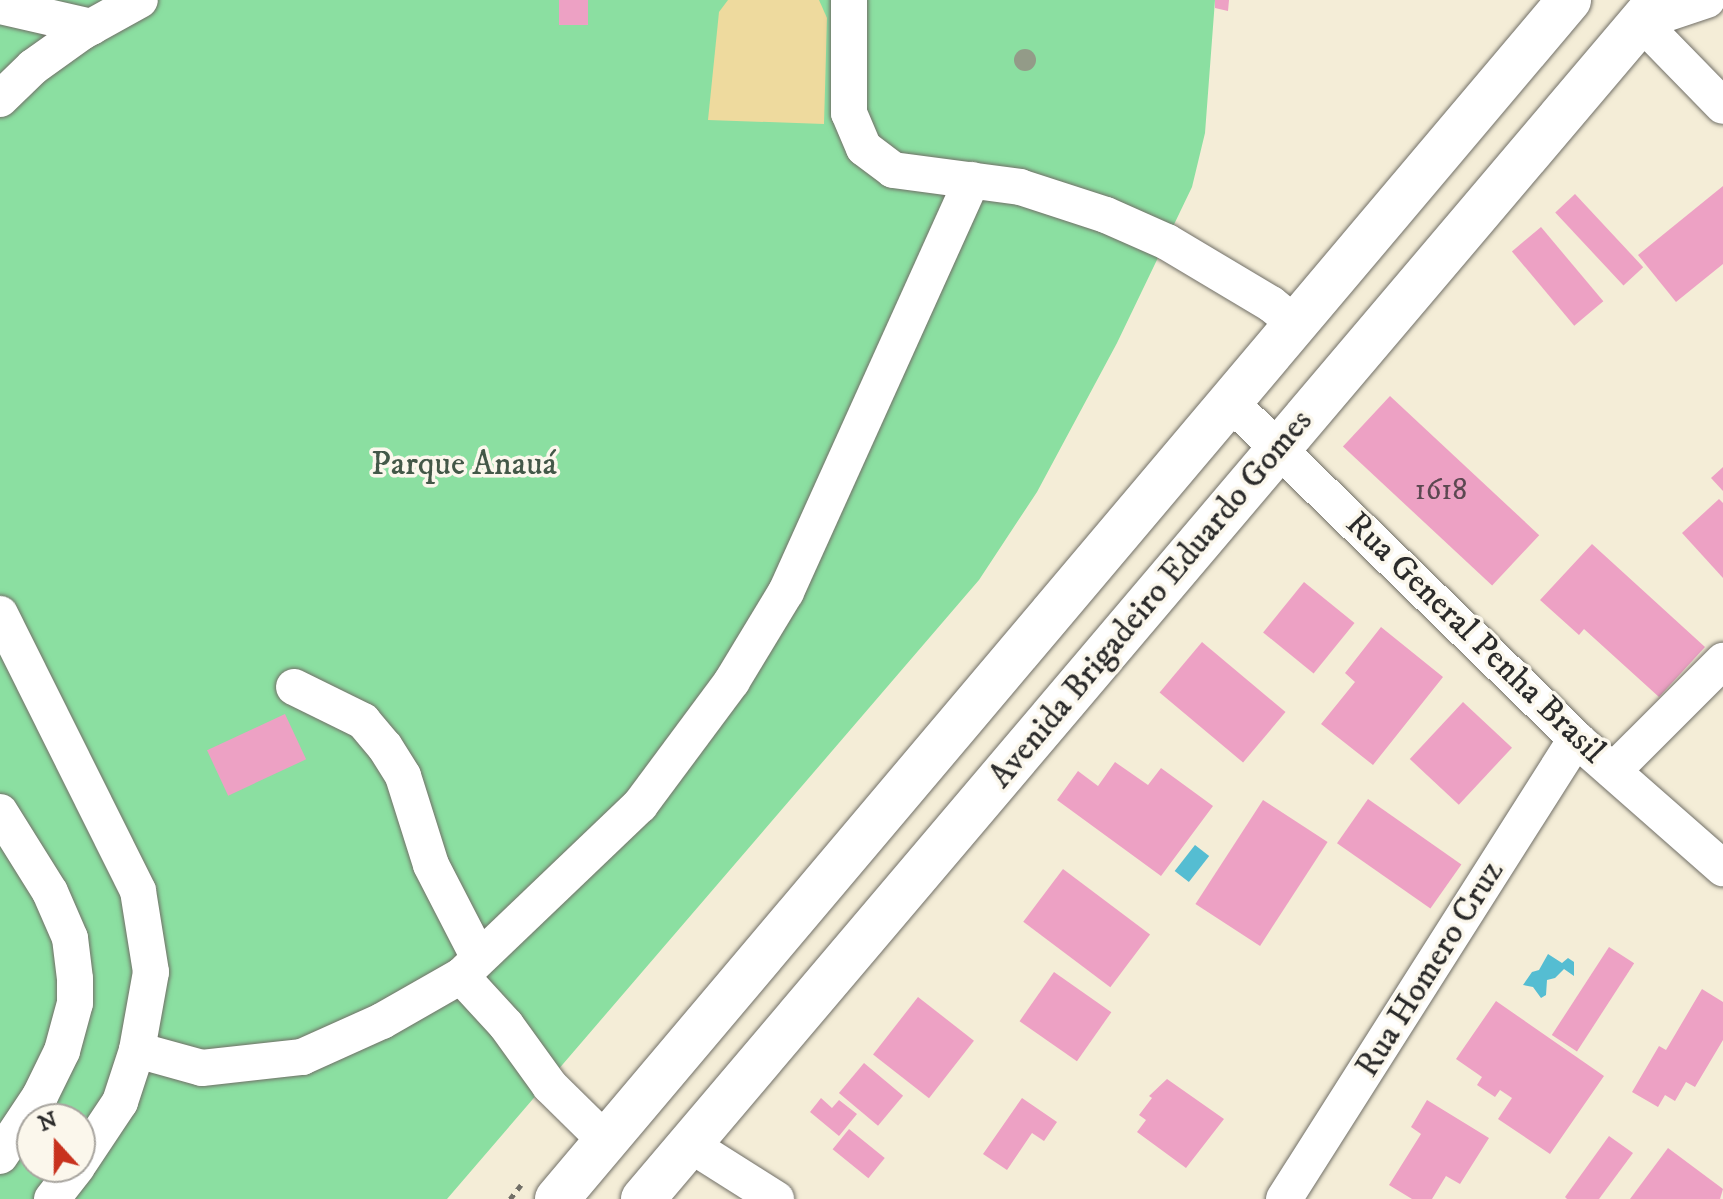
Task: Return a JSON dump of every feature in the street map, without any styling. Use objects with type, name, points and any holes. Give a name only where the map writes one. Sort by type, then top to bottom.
[{"type":"main road","name":"Avenida Brigadeiro Eduardo Gomes","points":[[557,1199],[1569,0]]},
{"type":"main road","name":"Avenida Brigadeiro Eduardo Gomes","points":[[643,1199],[1650,11]]},
{"type":"street","points":[[0,99],[33,67],[92,27],[140,0]]},
{"type":"street","points":[[849,0],[849,113],[864,148],[893,170],[1020,187],[1119,220],[1167,242],[1271,304],[1296,324]]},
{"type":"street","points":[[1707,0],[1650,11],[1723,106]]},
{"type":"street","points":[[0,6],[92,27]]},
{"type":"street","points":[[137,1050],[202,1068],[302,1057],[382,1021],[469,966],[640,805],[732,681],[786,592],[972,180]]},
{"type":"street","name":"Rua General Penha Brasil","points":[[1231,403],[1576,739],[1723,868]]},
{"type":"street","points":[[0,614],[138,891],[151,972],[137,1050],[120,1102],[96,1137]]},
{"type":"street","points":[[1613,771],[1723,661]]},
{"type":"street","points":[[294,687],[363,721],[385,747],[403,776],[431,865],[469,966],[550,1086],[606,1141]]},
{"type":"street","name":"Rua Homero Cruz","points":[[1284,1199],[1576,739]]},
{"type":"street","points":[[0,812],[50,892],[70,938],[75,1003],[62,1051],[40,1096],[0,1156]]},
{"type":"street","points":[[689,1144],[776,1199]]},
{"type":"green space","name":"Parque Anauá","points":[[0,0],[1215,0],[1205,133],[1192,187],[1117,343],[1037,492],[979,580],[447,1199],[0,1199]]},
{"type":"sand","points":[[728,0],[819,0],[827,18],[824,124],[708,120],[719,12]]},
{"type":"water","points":[[1195,845],[1209,856],[1189,882],[1175,871]]},
{"type":"water","points":[[1548,954],[1562,963],[1568,958],[1574,962],[1574,976],[1564,969],[1555,978],[1547,980],[1546,995],[1541,998],[1533,987],[1523,985],[1532,972],[1539,970]]},
{"type":"building","points":[[559,0],[588,0],[588,25],[559,25]]},
{"type":"building","points":[[1215,0],[1229,0],[1228,11],[1215,8]]},
{"type":"building","points":[[1723,186],[1723,264],[1676,302],[1638,255]]},
{"type":"building","points":[[1575,194],[1643,267],[1623,286],[1555,212]]},
{"type":"building","points":[[1541,227],[1603,301],[1574,326],[1512,251]]},
{"type":"building","points":[[1390,396],[1539,535],[1492,586],[1343,446]]},
{"type":"building","points":[[1723,467],[1723,491],[1711,478]]},
{"type":"building","points":[[1719,499],[1723,503],[1723,578],[1682,533]]},
{"type":"building","points":[[1592,544],[1705,647],[1659,697],[1584,629],[1579,635],[1540,600]]},
{"type":"building","points":[[1304,582],[1355,623],[1314,673],[1263,633]]},
{"type":"building","points":[[1381,627],[1443,677],[1373,765],[1321,724],[1355,682],[1345,673]]},
{"type":"building","points":[[1202,642],[1285,712],[1243,763],[1160,693]]},
{"type":"building","points":[[1463,702],[1512,748],[1459,805],[1410,759]]},
{"type":"building","points":[[285,714],[306,759],[228,796],[207,750]]},
{"type":"building","points":[[1115,762],[1148,785],[1161,768],[1213,806],[1161,876],[1057,800],[1078,771],[1098,786]]},
{"type":"building","points":[[1368,799],[1461,864],[1430,909],[1337,843]]},
{"type":"building","points":[[1263,800],[1328,842],[1260,946],[1195,904]]},
{"type":"building","points":[[1063,869],[1150,935],[1110,987],[1023,922]]},
{"type":"building","points":[[1609,947],[1634,963],[1577,1051],[1552,1035]]},
{"type":"building","points":[[1054,972],[1111,1012],[1077,1061],[1020,1021]]},
{"type":"building","points":[[1702,989],[1723,1002],[1723,1040],[1695,1087],[1686,1082],[1675,1101],[1665,1095],[1658,1107],[1632,1092],[1659,1046],[1666,1050]]},
{"type":"building","points":[[918,997],[974,1041],[929,1098],[873,1055]]},
{"type":"building","points":[[1496,1001],[1604,1076],[1550,1154],[1498,1119],[1512,1098],[1500,1090],[1495,1097],[1477,1085],[1482,1077],[1456,1059]]},
{"type":"building","points":[[864,1063],[903,1096],[878,1126],[839,1093]]},
{"type":"building","points":[[1167,1079],[1224,1119],[1186,1168],[1137,1132],[1146,1120],[1139,1115],[1152,1098],[1149,1096]]},
{"type":"building","points":[[821,1098],[832,1108],[839,1100],[857,1114],[839,1136],[810,1112]]},
{"type":"building","points":[[1022,1098],[1057,1122],[1044,1141],[1032,1133],[1007,1170],[983,1154]]},
{"type":"building","points":[[1427,1100],[1489,1138],[1460,1184],[1446,1176],[1432,1199],[1412,1199],[1389,1185],[1421,1134],[1411,1127]]},
{"type":"building","points":[[849,1129],[885,1158],[868,1178],[833,1149]]},
{"type":"building","points":[[1609,1136],[1633,1153],[1599,1199],[1567,1199],[1565,1197]]},
{"type":"building","points":[[1668,1148],[1723,1189],[1720,1199],[1630,1199]]}]
